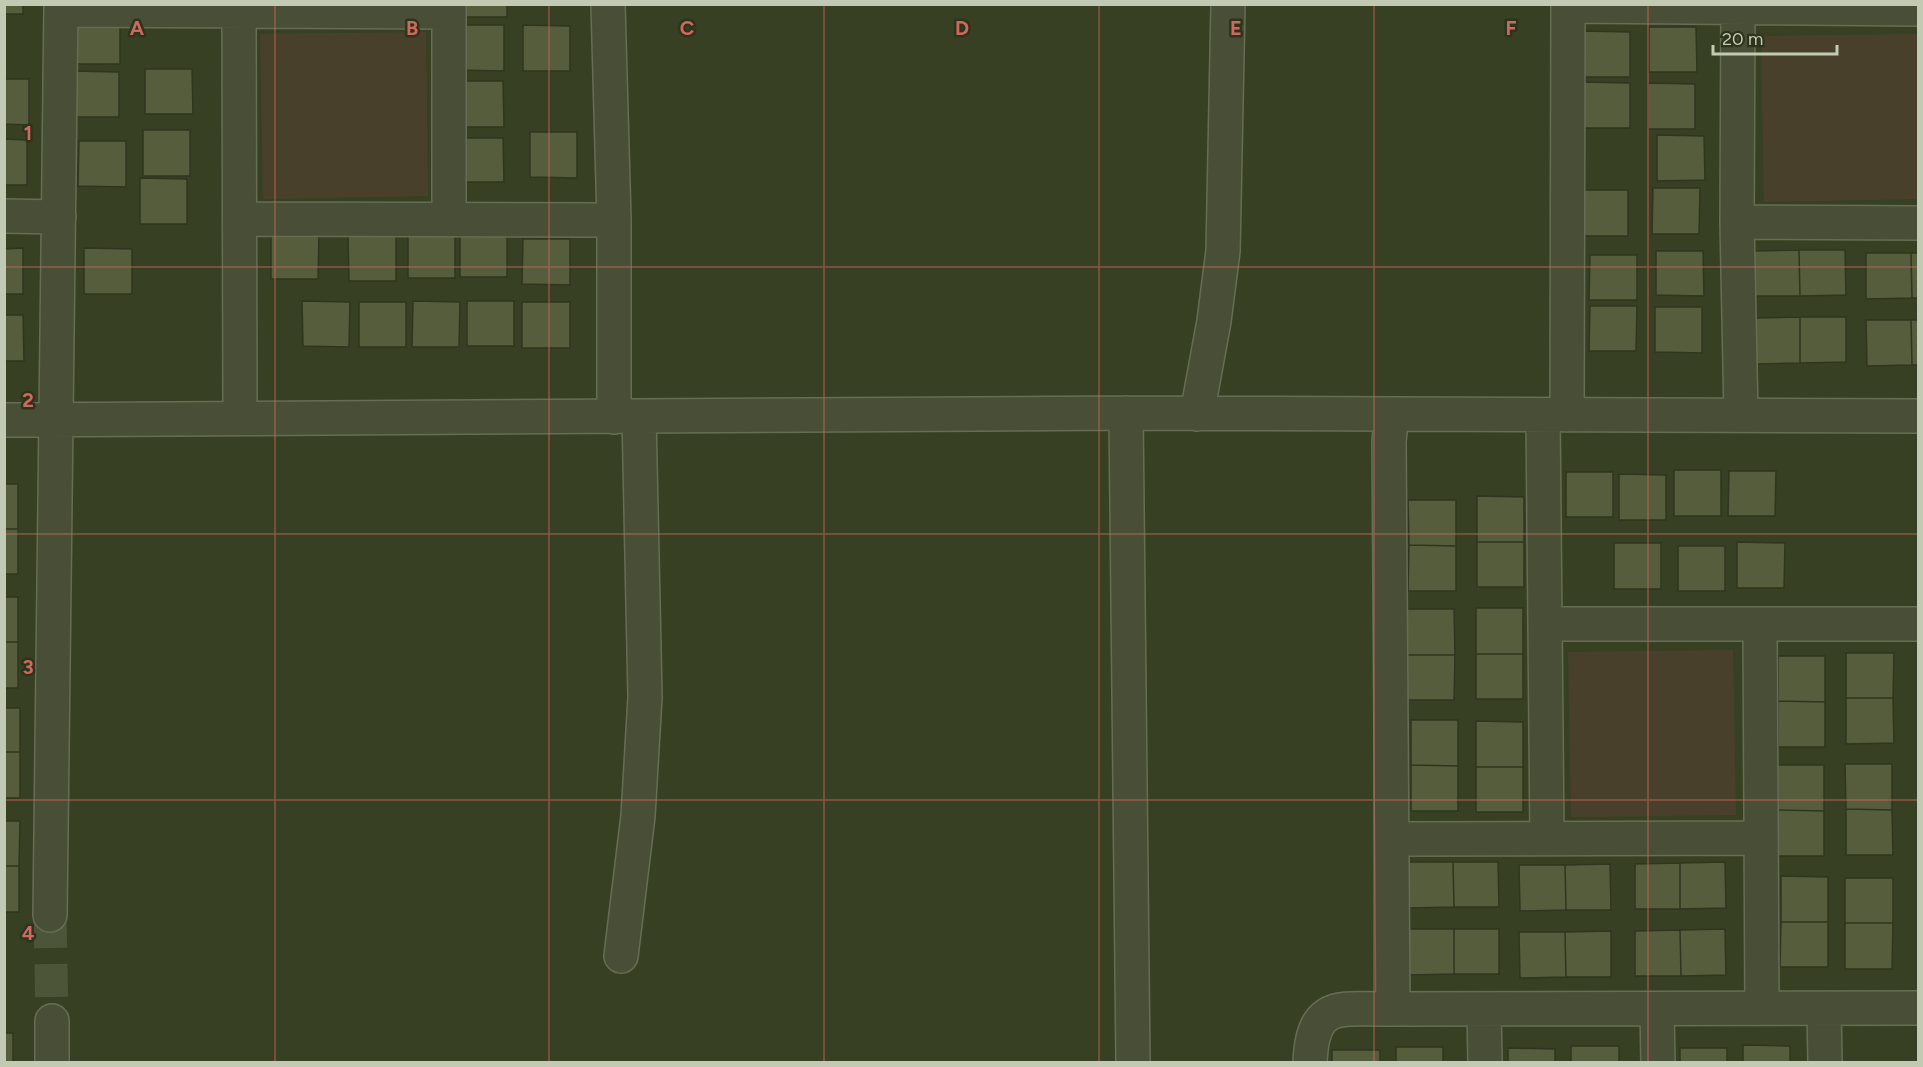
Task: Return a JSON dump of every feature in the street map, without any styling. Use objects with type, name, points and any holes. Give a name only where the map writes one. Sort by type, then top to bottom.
[{"type":"street","points":[[608,4],[614,220],[645,696],[638,816],[621,956]]},
{"type":"street","points":[[1197,414],[1214,321],[1223,251],[1228,4]]},
{"type":"street","points":[[1546,838],[1545,624],[1555,415],[1568,5],[1918,9]]},
{"type":"street","points":[[50,915],[61,7],[239,11],[449,8],[449,220]]},
{"type":"street","points":[[1738,8],[1737,222],[1741,415]]},
{"type":"street","points":[[239,11],[240,418]]},
{"type":"street","points":[[4,216],[58,217]]},
{"type":"street","points":[[240,219],[614,220]]},
{"type":"street","points":[[1737,222],[1918,223]]},
{"type":"street","points":[[1126,413],[1133,1062]]},
{"type":"street","points":[[4,420],[1126,413],[1918,416]]},
{"type":"street","points":[[1392,414],[1389,441],[1393,1009]]},
{"type":"street","points":[[1545,624],[1918,624]]},
{"type":"street","points":[[1760,624],[1762,1008]]},
{"type":"street","points":[[1392,838],[1761,838]]},
{"type":"street","points":[[1310,1062],[1311,1042],[1316,1025],[1325,1014],[1343,1010],[1918,1008]]},
{"type":"street","points":[[1484,1009],[1485,1062]]},
{"type":"street","points":[[1657,1009],[1658,1062]]},
{"type":"street","points":[[1824,1009],[1825,1062]]},
{"type":"street","points":[[52,1021],[52,1062]]},
{"type":"shaded area","points":[[426,32],[428,196],[263,199],[260,34]]},
{"type":"shaded area","points":[[1918,34],[1918,199],[1764,202],[1761,36]]},
{"type":"shaded area","points":[[1733,650],[1736,815],[1571,817],[1568,652]]},
{"type":"building","points":[[4,4],[23,4],[23,14],[4,14]]},
{"type":"building","points":[[460,4],[507,4],[507,17],[460,17]]},
{"type":"building","points":[[73,19],[120,19],[120,64],[73,64]]},
{"type":"building","points":[[457,25],[504,25],[504,71],[457,70]]},
{"type":"building","points":[[523,25],[570,26],[570,71],[523,71]]},
{"type":"building","points":[[1649,27],[1696,27],[1697,72],[1649,72]]},
{"type":"building","points":[[1583,31],[1630,32],[1630,77],[1583,77]]},
{"type":"building","points":[[145,69],[192,69],[193,114],[145,114]]},
{"type":"building","points":[[72,71],[119,72],[119,117],[72,117]]},
{"type":"building","points":[[4,79],[29,79],[29,125],[4,124]]},
{"type":"building","points":[[456,81],[503,81],[504,127],[456,127]]},
{"type":"building","points":[[1582,82],[1630,83],[1630,128],[1582,128]]},
{"type":"building","points":[[1648,83],[1695,84],[1695,129],[1648,129]]},
{"type":"building","points":[[143,130],[190,130],[190,176],[143,176]]},
{"type":"building","points":[[530,132],[577,132],[577,178],[530,177]]},
{"type":"building","points":[[1657,135],[1704,136],[1705,180],[1657,181]]},
{"type":"building","points":[[456,138],[503,138],[504,182],[456,182]]},
{"type":"building","points":[[4,139],[27,140],[27,185],[4,185]]},
{"type":"building","points":[[79,141],[126,141],[126,187],[78,186]]},
{"type":"building","points":[[140,178],[187,179],[187,224],[140,224]]},
{"type":"building","points":[[1653,188],[1700,188],[1699,234],[1652,234]]},
{"type":"building","points":[[1581,190],[1628,190],[1628,236],[1581,236]]},
{"type":"building","points":[[460,231],[507,232],[507,277],[460,277]]},
{"type":"building","points":[[408,233],[455,233],[455,278],[408,278]]},
{"type":"building","points":[[271,234],[319,234],[318,279],[271,279]]},
{"type":"building","points":[[348,236],[396,236],[396,281],[349,281]]},
{"type":"building","points":[[523,239],[570,239],[570,285],[522,284]]},
{"type":"building","points":[[23,248],[23,294],[4,294],[4,249]]},
{"type":"building","points":[[84,248],[132,249],[132,294],[84,294]]},
{"type":"building","points":[[1799,250],[1845,250],[1846,295],[1800,296]]},
{"type":"building","points":[[1799,250],[1800,296],[1755,296],[1754,251]]},
{"type":"building","points":[[1656,251],[1703,251],[1704,296],[1656,295]]},
{"type":"building","points":[[1866,253],[1911,253],[1912,298],[1866,299]]},
{"type":"building","points":[[1911,253],[1918,253],[1918,298],[1912,298]]},
{"type":"building","points":[[1590,255],[1637,255],[1637,300],[1589,300]]},
{"type":"building","points":[[302,301],[350,302],[349,347],[303,346]]},
{"type":"building","points":[[413,301],[460,302],[459,347],[412,347]]},
{"type":"building","points":[[467,301],[514,301],[514,346],[467,346]]},
{"type":"building","points":[[359,302],[406,302],[406,347],[359,347]]},
{"type":"building","points":[[522,302],[570,302],[570,348],[522,348]]},
{"type":"building","points":[[1590,306],[1637,306],[1636,351],[1589,351]]},
{"type":"building","points":[[1655,307],[1702,307],[1702,353],[1655,352]]},
{"type":"building","points":[[4,315],[23,315],[24,361],[4,361]]},
{"type":"building","points":[[1800,317],[1846,317],[1846,362],[1800,363]]},
{"type":"building","points":[[1800,317],[1800,363],[1755,364],[1754,318]]},
{"type":"building","points":[[1866,320],[1911,320],[1912,365],[1867,366]]},
{"type":"building","points":[[1911,320],[1918,320],[1918,365],[1912,365]]},
{"type":"building","points":[[1674,470],[1721,470],[1721,516],[1674,516]]},
{"type":"building","points":[[1729,471],[1776,471],[1775,516],[1728,516]]},
{"type":"building","points":[[1566,472],[1613,472],[1613,517],[1566,517]]},
{"type":"building","points":[[1619,474],[1666,475],[1666,520],[1619,520]]},
{"type":"building","points":[[4,484],[18,484],[18,529],[4,529]]},
{"type":"building","points":[[1477,496],[1524,497],[1524,542],[1477,542]]},
{"type":"building","points":[[1408,500],[1456,500],[1456,546],[1409,545]]},
{"type":"building","points":[[4,529],[18,529],[18,574],[4,574]]},
{"type":"building","points":[[1477,542],[1524,542],[1524,587],[1477,587]]},
{"type":"building","points":[[1737,542],[1785,543],[1784,588],[1737,588]]},
{"type":"building","points":[[1614,543],[1661,543],[1661,589],[1614,589]]},
{"type":"building","points":[[1409,545],[1456,546],[1456,591],[1408,591]]},
{"type":"building","points":[[1678,546],[1725,546],[1725,591],[1678,591]]},
{"type":"building","points":[[4,597],[18,597],[18,642],[4,642]]},
{"type":"building","points":[[1476,608],[1523,608],[1523,654],[1476,654]]},
{"type":"building","points":[[1407,609],[1454,609],[1455,655],[1407,655]]},
{"type":"building","points":[[4,642],[18,642],[18,688],[4,688]]},
{"type":"building","points":[[1846,653],[1894,653],[1893,698],[1846,698]]},
{"type":"building","points":[[1476,654],[1523,654],[1523,699],[1476,699]]},
{"type":"building","points":[[1407,655],[1455,655],[1454,700],[1407,700]]},
{"type":"building","points":[[1778,656],[1825,656],[1825,702],[1778,701]]},
{"type":"building","points":[[1846,698],[1893,698],[1894,743],[1846,744]]},
{"type":"building","points":[[1778,701],[1825,702],[1825,747],[1778,747]]},
{"type":"building","points":[[4,708],[20,708],[20,752],[4,752]]},
{"type":"building","points":[[1411,720],[1458,720],[1458,766],[1411,765]]},
{"type":"building","points":[[1476,721],[1523,722],[1523,767],[1476,767]]},
{"type":"building","points":[[4,752],[20,752],[20,798],[4,798]]},
{"type":"building","points":[[1845,764],[1892,764],[1892,810],[1846,809]]},
{"type":"building","points":[[1411,765],[1458,766],[1458,811],[1411,811]]},
{"type":"building","points":[[1777,765],[1824,765],[1824,811],[1777,810]]},
{"type":"building","points":[[1476,767],[1523,767],[1523,812],[1476,812]]},
{"type":"building","points":[[1846,809],[1892,810],[1893,855],[1846,855]]},
{"type":"building","points":[[1777,810],[1824,811],[1824,856],[1777,856]]},
{"type":"building","points":[[4,821],[20,821],[19,866],[4,866]]},
{"type":"building","points":[[1408,862],[1453,862],[1454,907],[1409,908]]},
{"type":"building","points":[[1453,862],[1498,862],[1499,907],[1454,907]]},
{"type":"building","points":[[1725,862],[1726,908],[1680,909],[1680,863]]},
{"type":"building","points":[[1680,863],[1680,909],[1635,909],[1635,864]]},
{"type":"building","points":[[1610,864],[1611,910],[1566,910],[1565,865]]},
{"type":"building","points":[[1519,865],[1565,865],[1566,910],[1520,911]]},
{"type":"building","points":[[4,866],[19,866],[19,912],[4,912]]},
{"type":"building","points":[[1781,876],[1828,877],[1828,922],[1781,922]]},
{"type":"building","points":[[1845,878],[1893,878],[1893,923],[1845,923]]},
{"type":"building","points":[[1781,922],[1828,922],[1828,967],[1780,967]]},
{"type":"building","points":[[1845,923],[1893,923],[1892,969],[1845,969]]},
{"type":"building","points":[[1408,929],[1454,929],[1454,974],[1409,975]]},
{"type":"building","points":[[1454,929],[1499,929],[1499,974],[1454,974]]},
{"type":"building","points":[[1725,929],[1726,975],[1681,976],[1680,930]]},
{"type":"building","points":[[1680,930],[1681,976],[1635,976],[1635,931]]},
{"type":"building","points":[[1611,931],[1611,977],[1566,977],[1565,932]]},
{"type":"building","points":[[1519,932],[1565,932],[1566,977],[1520,978]]},
{"type":"building","points":[[4,1033],[13,1033],[13,1062],[4,1062]]},
{"type":"building","points":[[1743,1045],[1790,1046],[1790,1062],[1743,1062]]},
{"type":"building","points":[[1571,1046],[1619,1046],[1619,1062],[1571,1062]]},
{"type":"building","points":[[1396,1047],[1443,1047],[1443,1062],[1396,1062]]},
{"type":"building","points":[[1508,1048],[1555,1049],[1555,1062],[1508,1062]]},
{"type":"building","points":[[1680,1048],[1727,1048],[1727,1062],[1680,1062]]},
{"type":"building","points":[[1332,1050],[1380,1050],[1380,1062],[1332,1062]]},
{"type":"tunnel","points":[[50,915],[52,1021]]}]
